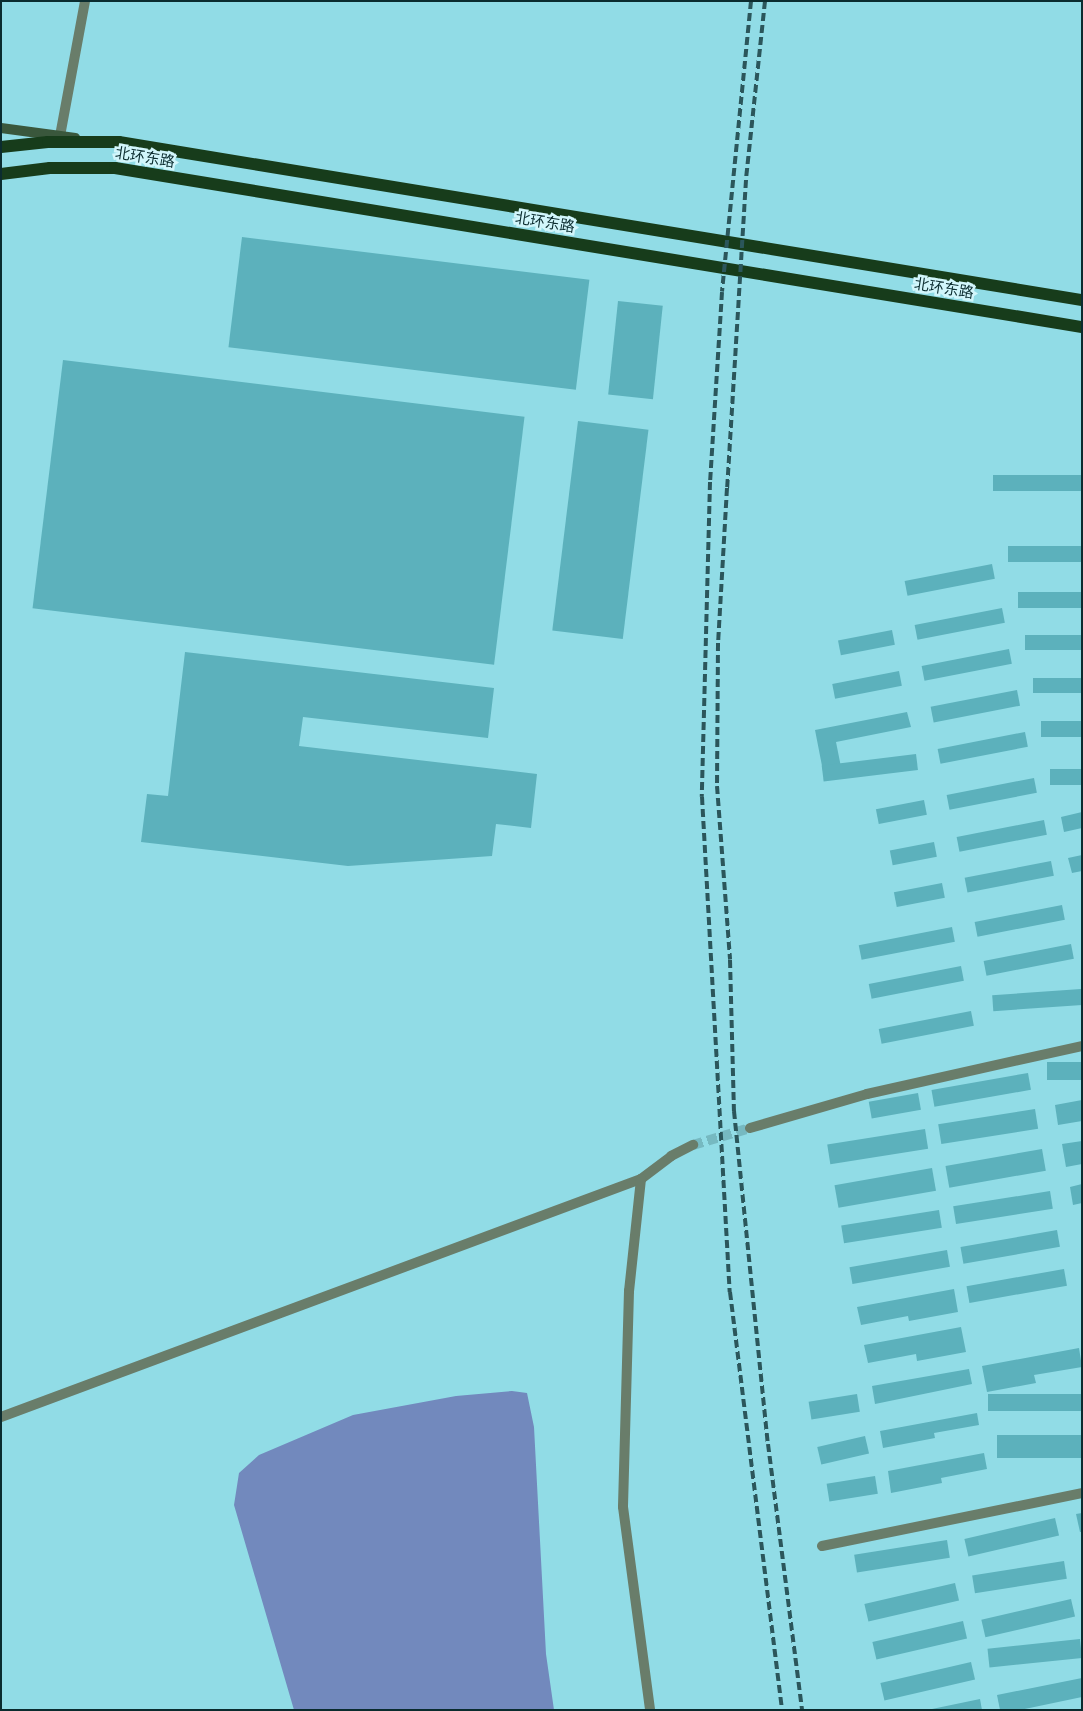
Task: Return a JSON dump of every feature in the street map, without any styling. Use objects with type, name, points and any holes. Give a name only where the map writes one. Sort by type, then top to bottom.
[{"type":"main road","name":"北环东路","points":[[1,147],[95,140],[1082,300]]},
{"type":"main road","name":"北环东路","points":[[1,174],[50,168],[115,168],[1082,327]]},
{"type":"street","points":[[60,136],[84,1]]},
{"type":"street","points":[[1,128],[95,140]]},
{"type":"street","points":[[750,1128],[867,1094],[1082,1046]]},
{"type":"street","points":[[1,1417],[641,1180],[671,1156],[693,1145]]},
{"type":"street","points":[[641,1180],[628,1300],[623,1507],[650,1710]]},
{"type":"street","points":[[822,1546],[1082,1493]]},
{"type":"water","points":[[512,1391],[527,1393],[534,1427],[546,1654],[554,1710],[294,1710],[234,1505],[239,1473],[259,1455],[353,1415],[456,1396]]},
{"type":"building","points":[[242,237],[589,280],[576,390],[228,347]]},
{"type":"building","points":[[618,301],[663,306],[653,399],[608,394]]},
{"type":"building","points":[[63,360],[525,417],[494,665],[33,608]]},
{"type":"building","points":[[578,421],[648,430],[623,639],[552,630]]},
{"type":"building","points":[[993,475],[1082,475],[1082,491],[993,491]]},
{"type":"building","points":[[1008,546],[1082,546],[1082,562],[1008,562]]},
{"type":"building","points":[[992,564],[995,579],[907,596],[905,581]]},
{"type":"building","points":[[1018,592],[1082,592],[1082,608],[1018,608]]},
{"type":"building","points":[[1002,608],[1005,623],[917,640],[915,625]]},
{"type":"building","points":[[892,630],[895,645],[841,655],[838,640]]},
{"type":"building","points":[[1025,635],[1082,635],[1082,650],[1025,650]]},
{"type":"building","points":[[1009,649],[1012,664],[924,681],[922,666]]},
{"type":"building","points":[[185,652],[494,688],[488,738],[303,717],[299,746],[537,774],[531,828],[496,824],[492,856],[348,866],[141,842],[147,794],[168,796]]},
{"type":"building","points":[[899,671],[902,686],[835,699],[832,684]]},
{"type":"building","points":[[1033,678],[1082,678],[1082,693],[1033,693]]},
{"type":"building","points":[[1017,690],[1020,706],[934,722],[931,707]]},
{"type":"building","points":[[907,712],[911,727],[836,742],[841,767],[823,771],[815,730]]},
{"type":"building","points":[[1041,721],[1082,721],[1082,737],[1041,737]]},
{"type":"building","points":[[1025,732],[1028,747],[940,764],[938,749]]},
{"type":"building","points":[[916,754],[918,770],[824,781],[822,766]]},
{"type":"building","points":[[1050,769],[1082,769],[1082,785],[1050,785]]},
{"type":"building","points":[[1034,778],[1037,793],[949,810],[947,795]]},
{"type":"building","points":[[924,800],[927,815],[879,824],[876,809]]},
{"type":"building","points":[[1082,812],[1082,828],[1064,832],[1061,817]]},
{"type":"building","points":[[1044,820],[1047,835],[959,852],[957,837]]},
{"type":"building","points":[[934,842],[937,857],[893,865],[890,851]]},
{"type":"building","points":[[1082,855],[1082,871],[1072,873],[1068,858]]},
{"type":"building","points":[[1051,861],[1054,876],[967,893],[965,878]]},
{"type":"building","points":[[942,883],[945,898],[897,907],[894,892]]},
{"type":"building","points":[[1062,905],[1065,920],[977,937],[975,922]]},
{"type":"building","points":[[952,927],[955,942],[862,960],[859,945]]},
{"type":"building","points":[[1071,944],[1074,959],[986,976],[984,961]]},
{"type":"building","points":[[961,966],[964,981],[872,999],[869,984]]},
{"type":"building","points":[[1081,989],[1082,1005],[993,1011],[992,995]]},
{"type":"building","points":[[971,1011],[974,1026],[882,1044],[879,1029]]},
{"type":"building","points":[[1047,1062],[1082,1062],[1082,1080],[1047,1080]]},
{"type":"building","points":[[1028,1073],[1031,1090],[934,1107],[931,1090]]},
{"type":"building","points":[[918,1093],[921,1110],[872,1118],[869,1102]]},
{"type":"building","points":[[1082,1100],[1082,1121],[1058,1125],[1055,1105]]},
{"type":"building","points":[[1035,1109],[1038,1129],[941,1144],[938,1124]]},
{"type":"building","points":[[925,1129],[928,1149],[830,1164],[827,1144]]},
{"type":"building","points":[[1082,1141],[1082,1164],[1066,1167],[1062,1144]]},
{"type":"building","points":[[1042,1149],[1046,1171],[949,1188],[945,1166]]},
{"type":"building","points":[[932,1168],[936,1191],[838,1208],[835,1185]]},
{"type":"building","points":[[1082,1184],[1082,1203],[1073,1205],[1070,1187]]},
{"type":"building","points":[[1050,1191],[1053,1209],[956,1224],[953,1206]]},
{"type":"building","points":[[939,1210],[942,1228],[844,1243],[841,1225]]},
{"type":"building","points":[[1057,1230],[1060,1247],[963,1264],[960,1247]]},
{"type":"building","points":[[947,1250],[950,1267],[852,1284],[850,1267]]},
{"type":"building","points":[[1064,1269],[1067,1286],[969,1303],[967,1286]]},
{"type":"building","points":[[954,1289],[958,1312],[909,1321],[908,1316],[861,1325],[857,1307]]},
{"type":"building","points":[[961,1327],[966,1352],[917,1361],[916,1354],[868,1363],[864,1345]]},
{"type":"building","points":[[1079,1348],[1082,1367],[1034,1375],[1036,1383],[987,1392],[982,1366]]},
{"type":"building","points":[[969,1369],[972,1384],[875,1404],[872,1386]]},
{"type":"building","points":[[857,1394],[860,1412],[811,1419],[809,1402]]},
{"type":"building","points":[[988,1394],[1082,1394],[1082,1411],[988,1411]]},
{"type":"building","points":[[977,1413],[979,1425],[934,1433],[935,1438],[883,1448],[880,1431]]},
{"type":"building","points":[[997,1435],[1082,1435],[1082,1458],[997,1458]]},
{"type":"building","points":[[865,1436],[869,1454],[821,1465],[817,1447]]},
{"type":"building","points":[[984,1453],[987,1469],[941,1478],[942,1483],[891,1493],[888,1471]]},
{"type":"building","points":[[875,1476],[878,1494],[829,1501],[827,1484]]},
{"type":"building","points":[[1082,1513],[1082,1532],[1080,1532],[1076,1514]]},
{"type":"building","points":[[1055,1518],[1059,1536],[968,1556],[964,1539]]},
{"type":"building","points":[[947,1540],[950,1558],[857,1572],[854,1555]]},
{"type":"building","points":[[1064,1561],[1067,1579],[975,1593],[972,1576]]},
{"type":"building","points":[[955,1583],[959,1601],[868,1621],[864,1604]]},
{"type":"building","points":[[1071,1599],[1075,1617],[985,1637],[981,1620]]},
{"type":"building","points":[[963,1621],[967,1639],[876,1659],[872,1642]]},
{"type":"building","points":[[1080,1639],[1082,1658],[989,1668],[988,1649]]},
{"type":"building","points":[[971,1662],[975,1680],[884,1700],[880,1683]]},
{"type":"building","points":[[1082,1678],[1082,1697],[1020,1710],[1000,1710],[997,1695]]},
{"type":"building","points":[[980,1699],[982,1710],[932,1709]]},
{"type":"tunnel","points":[[693,1145],[750,1128]]},
{"type":"railway","points":[[751,1],[722,292],[710,482],[702,797],[730,1292],[782,1710]]},
{"type":"railway","points":[[765,1],[746,180],[727,488],[718,643],[717,786],[730,960],[734,1111],[768,1444],[802,1710]]}]
